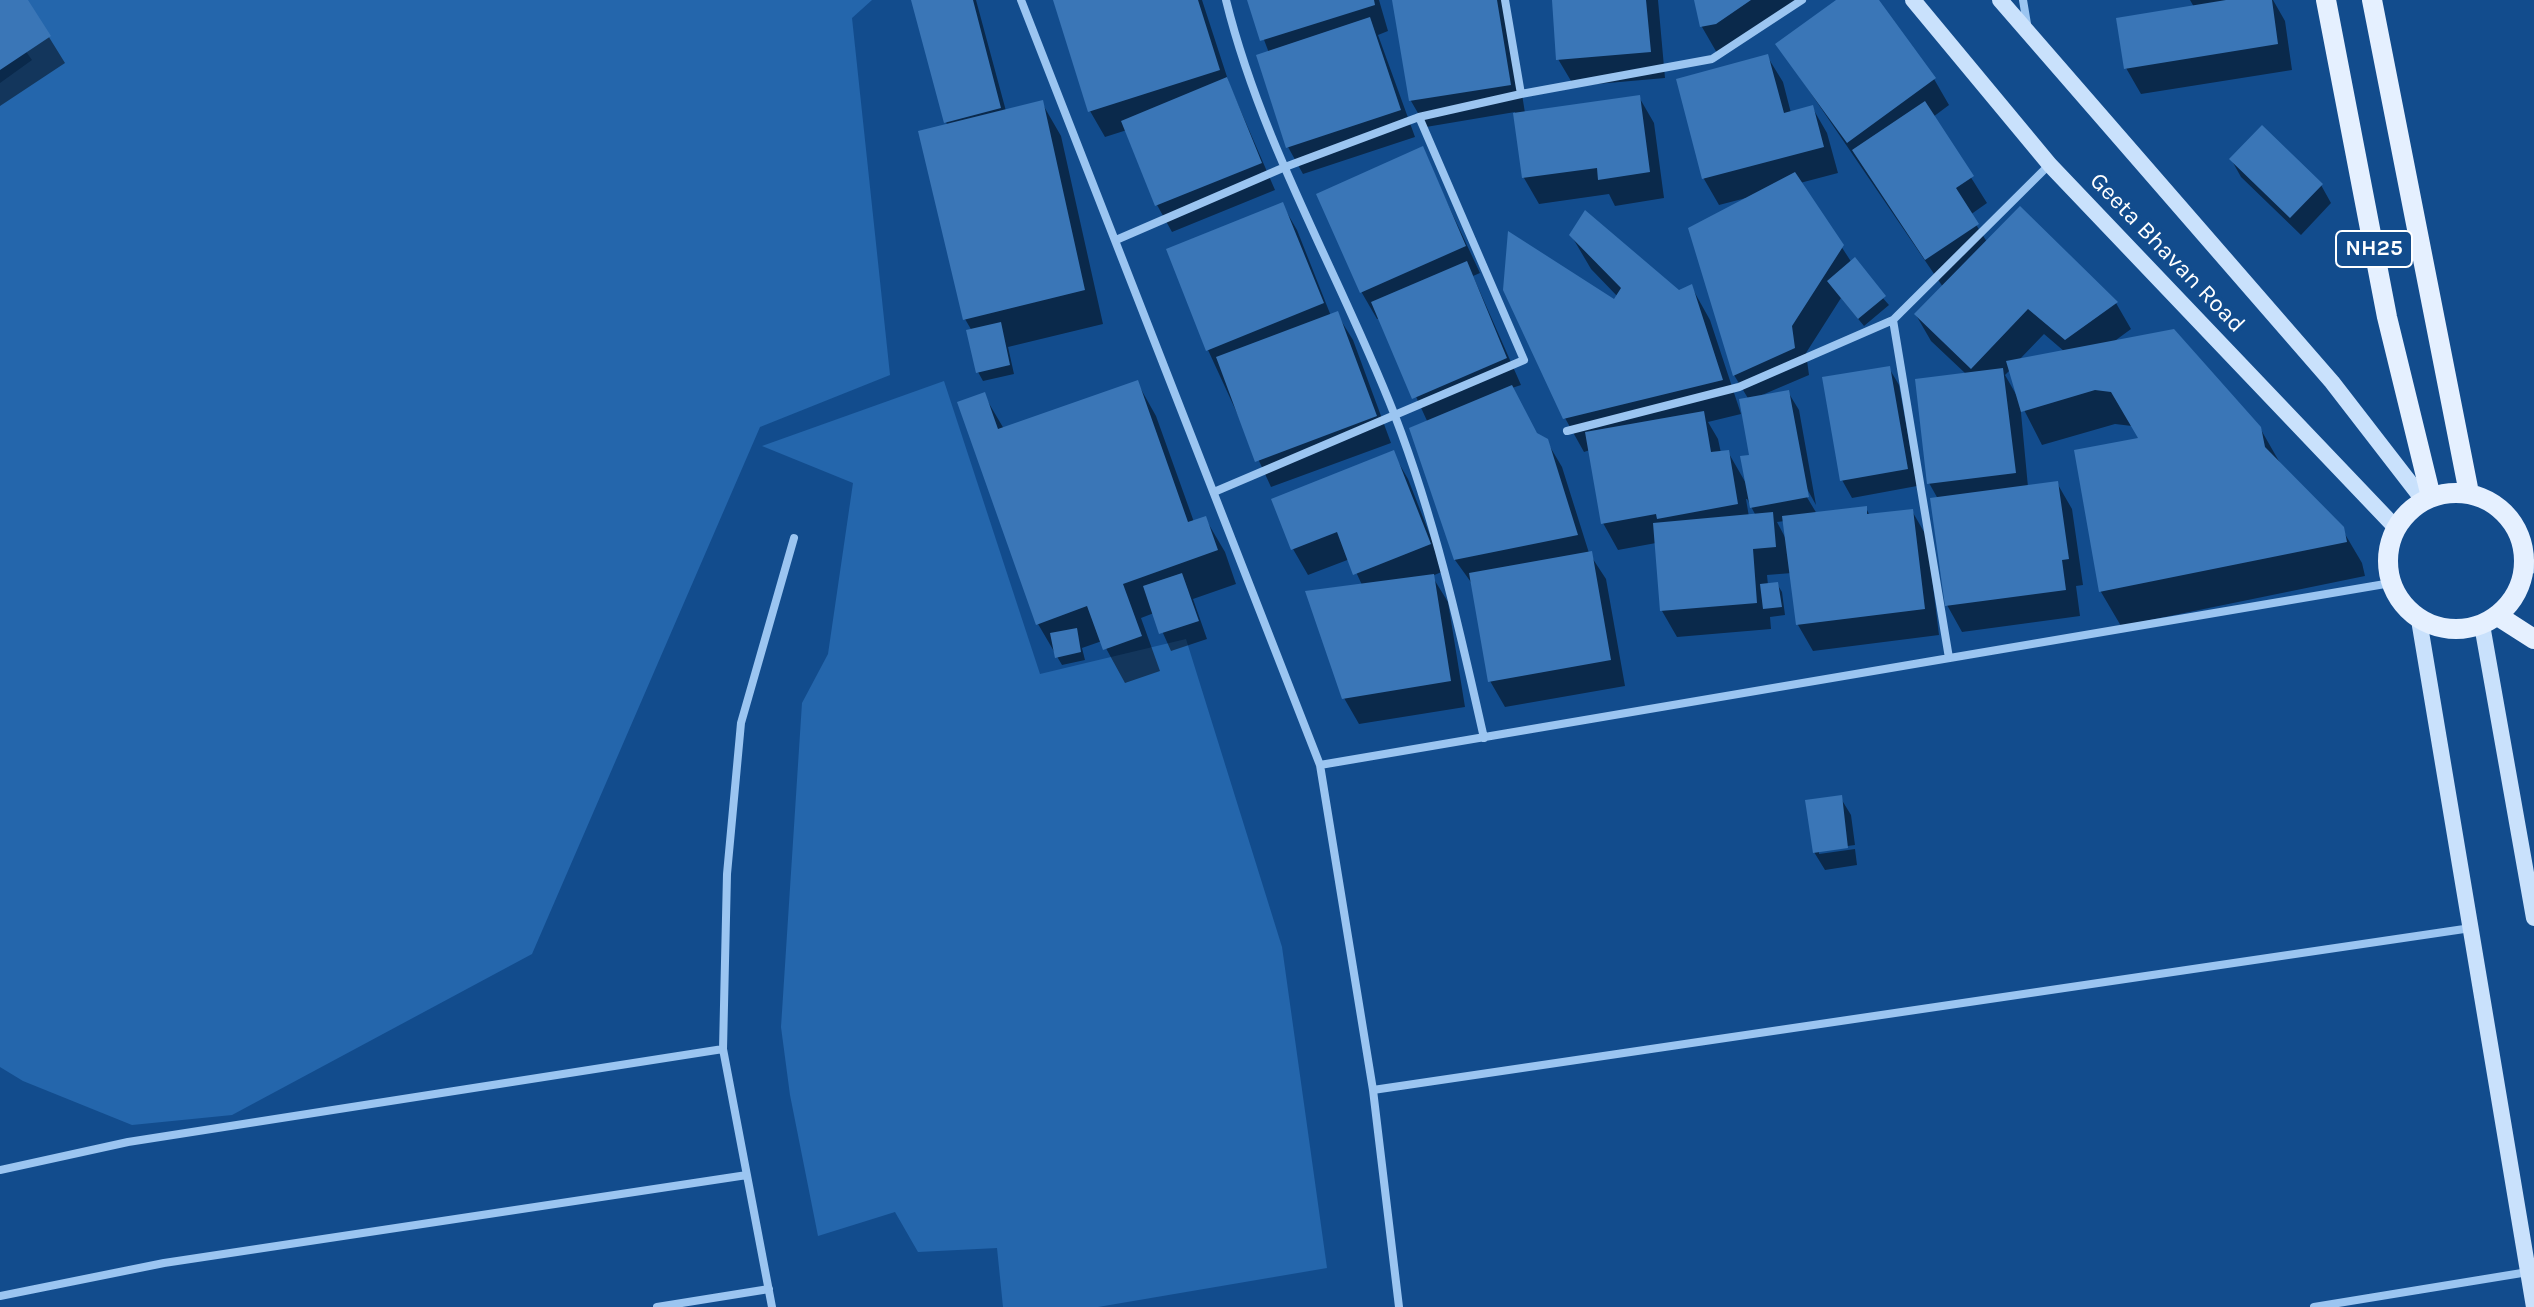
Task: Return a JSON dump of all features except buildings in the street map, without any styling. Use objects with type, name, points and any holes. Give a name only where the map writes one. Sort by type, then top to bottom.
[{"type":"main road","name":"Geeta Bhavan Road","points":[[1913,0],[2050,165],[2397,529]]},
{"type":"main road","name":"Geeta Bhavan Road","points":[[2000,0],[2332,382],[2428,499]]},
{"type":"main road","name":"NH25","points":[[2326,0],[2387,317],[2428,499]]},
{"type":"main road","name":"NH25","points":[[2372,0],[2469,493]]},
{"type":"main road","points":[[2469,493],[2504,512],[2523,548],[2528,579],[2490,620],[2461,630],[2439,628],[2419,620],[2402,604],[2391,583],[2387,560],[2397,529],[2414,506],[2428,499],[2469,493]]},
{"type":"main road","points":[[2419,620],[2534,1307]]},
{"type":"main road","points":[[2490,620],[2534,639]]},
{"type":"main road","points":[[2490,620],[2534,918]]},
{"type":"street","points":[[1021,0],[1320,765],[1373,1090],[1399,1307]]},
{"type":"street","points":[[1226,0],[1239,54],[1285,167],[1395,415],[1444,557],[1484,738]]},
{"type":"street","points":[[1505,0],[1521,94]]},
{"type":"street","points":[[1116,240],[1285,167],[1419,117],[1521,94],[1712,59],[1802,0]]},
{"type":"street","points":[[2023,0],[2028,33]]},
{"type":"street","points":[[1214,492],[1524,360],[1419,117]]},
{"type":"street","points":[[1567,431],[1739,387],[1893,320],[2050,165]]},
{"type":"street","points":[[1893,320],[1949,658]]},
{"type":"street","points":[[772,1307],[723,1049],[727,874],[741,723],[794,538]]},
{"type":"street","points":[[1320,765],[2391,583]]},
{"type":"street","points":[[1373,1090],[2471,928]]},
{"type":"street","points":[[0,1170],[128,1142],[723,1049]]},
{"type":"street","points":[[0,1296],[164,1263],[747,1175]]},
{"type":"street","points":[[2314,1307],[2528,1272]]},
{"type":"street","points":[[657,1307],[769,1289]]},
{"type":"shaded area","points":[[0,0],[872,0],[852,18],[890,375],[760,427],[532,954],[232,1115],[132,1125],[23,1081],[0,1067],[0,83],[32,60],[0,15]]},
{"type":"shaded area","points":[[944,381],[1040,674],[1186,639],[1282,947],[1327,1268],[1098,1307],[1003,1307],[997,1248],[918,1252],[895,1212],[818,1236],[790,1095],[781,1027],[802,703],[828,654],[853,483],[762,446]]}]
